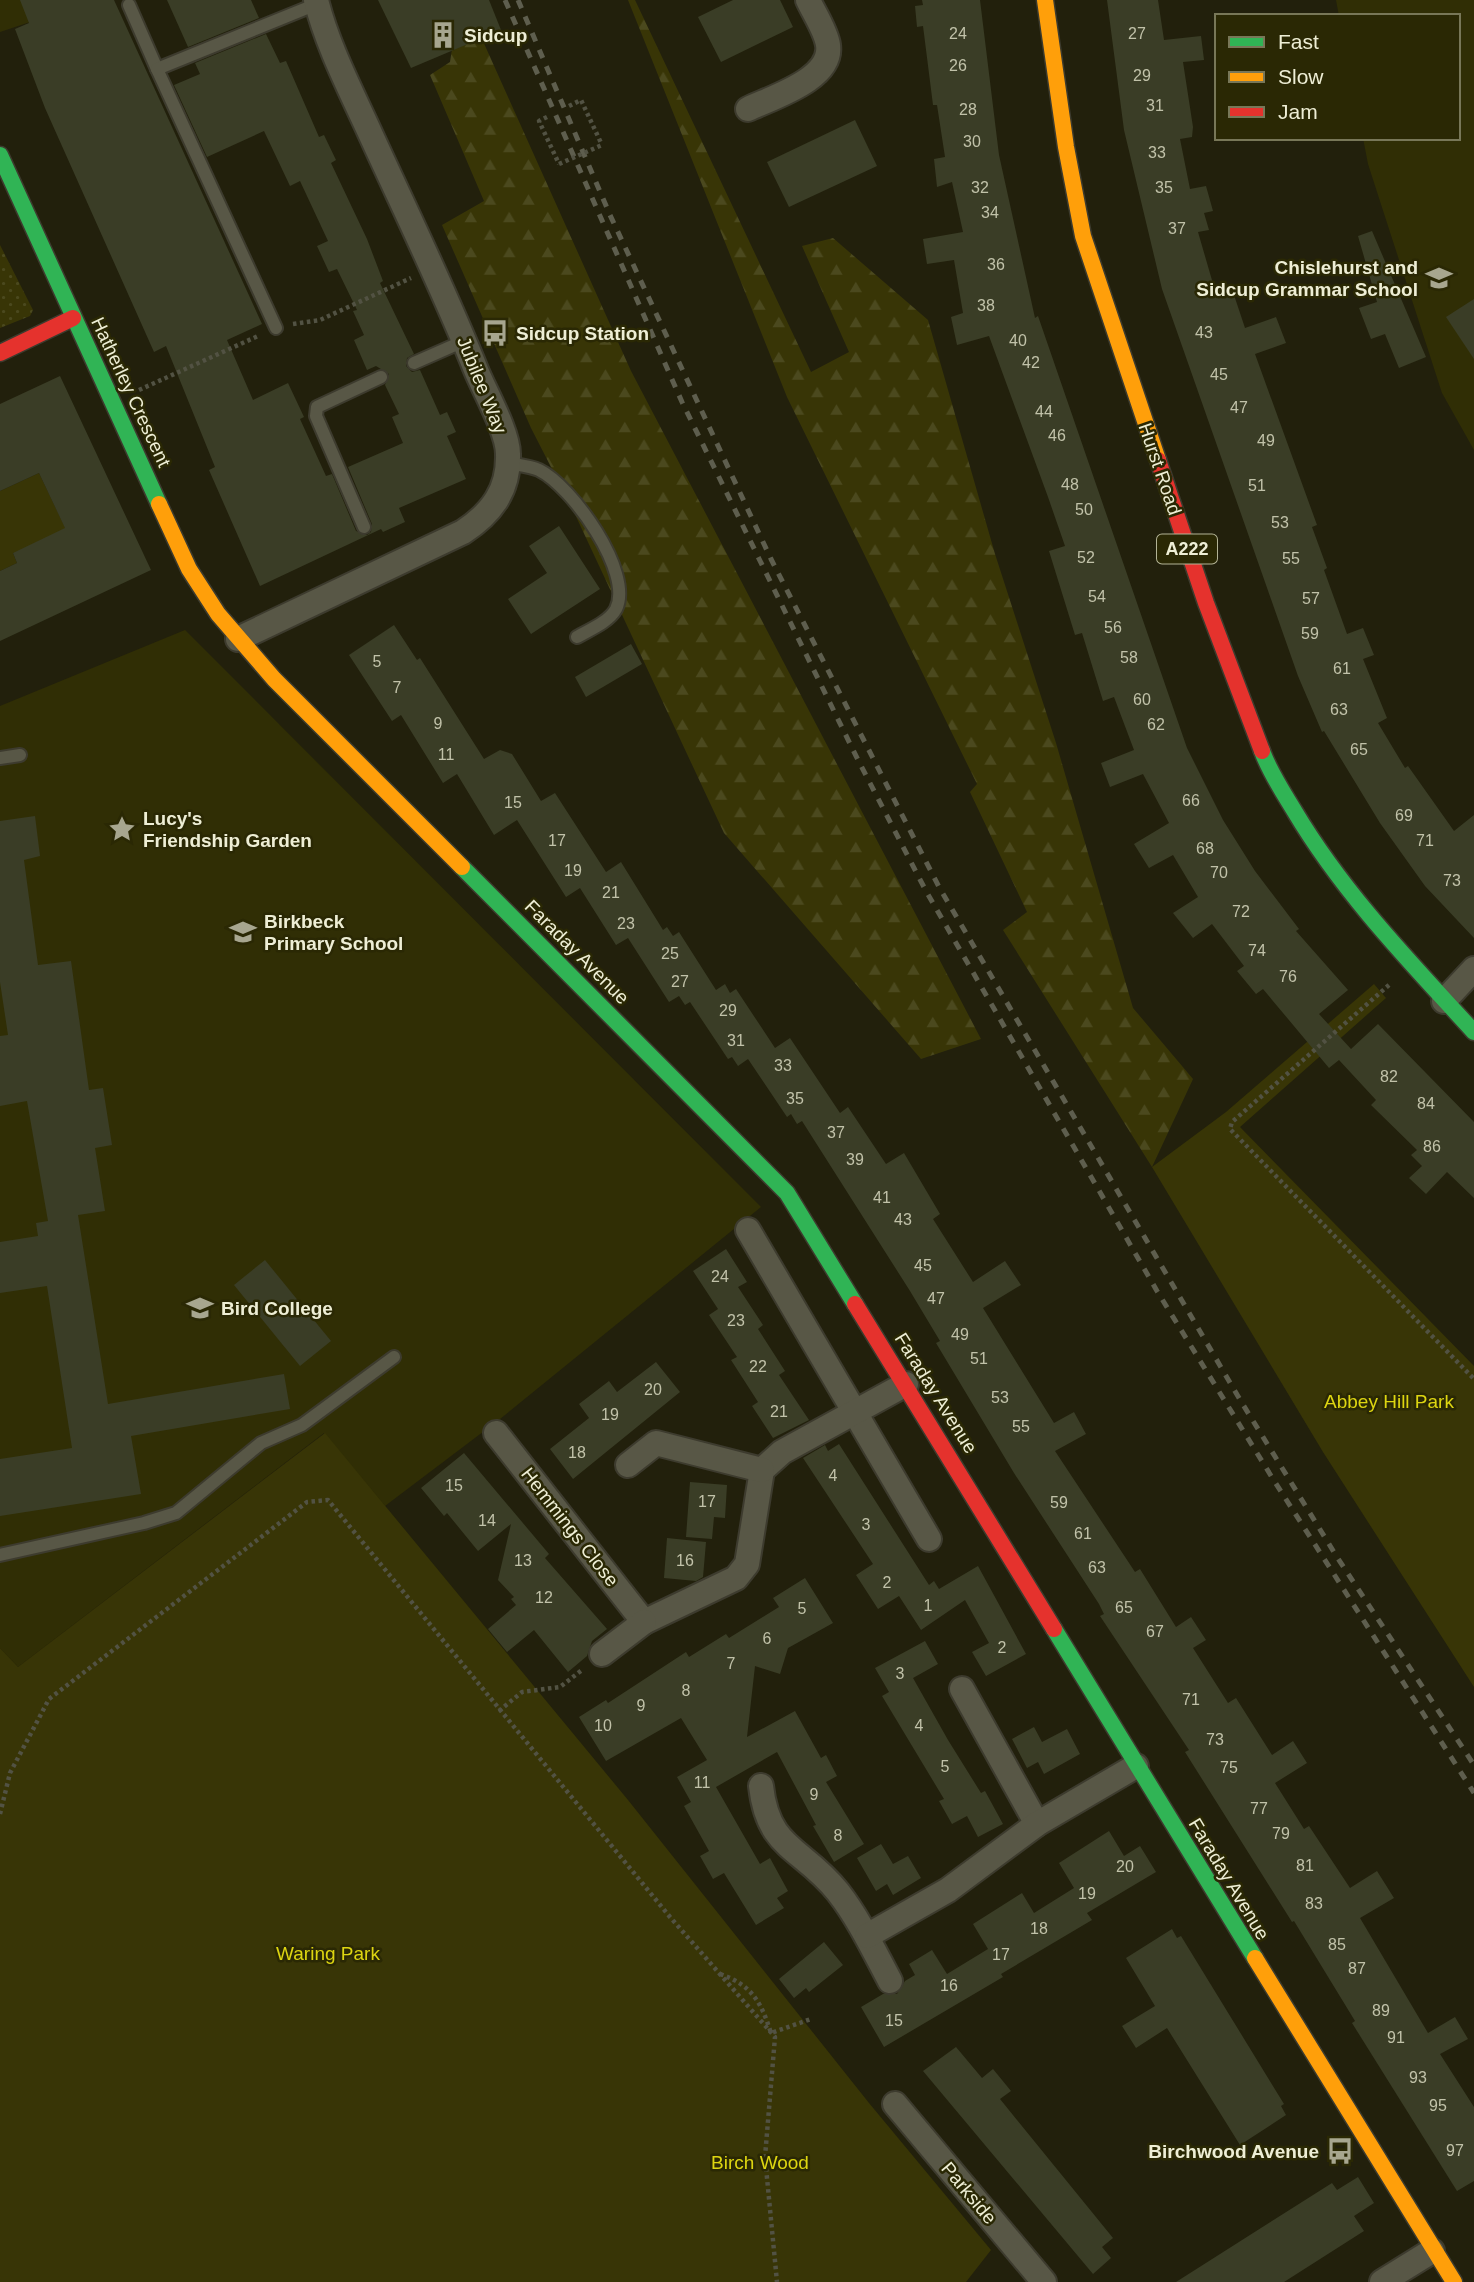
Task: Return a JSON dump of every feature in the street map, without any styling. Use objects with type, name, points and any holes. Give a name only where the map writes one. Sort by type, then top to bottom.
[{"type":"street","points":[[748,109],[819,74],[828,61],[828,44],[808,0]]},
{"type":"street","name":"Hurst Road","points":[[1045,0],[1066,147],[1083,236],[1120,355],[1234,683],[1268,768],[1313,843],[1410,965],[1474,1032]]},
{"type":"street","name":"Jubilee Way","points":[[238,639],[434,548],[474,525],[484,518],[497,501],[508,476],[509,451],[464,341],[357,104],[317,2]]},
{"type":"street","name":"Hatherley Crescent","points":[[0,155],[189,569],[238,639]]},
{"type":"street","points":[[0,353],[74,318]]},
{"type":"street","name":"Faraday Avenue","points":[[238,639],[274,679],[774,1178],[804,1220],[906,1384],[1136,1766],[1432,2251],[1454,2282]]},
{"type":"street","points":[[1444,1001],[1474,969]]},
{"type":"street","points":[[748,1230],[929,1539]]},
{"type":"street","points":[[602,1654],[644,1622],[736,1578],[747,1564],[762,1470],[782,1452],[906,1384]]},
{"type":"street","name":"Hemmings Close","points":[[496,1433],[644,1622]]},
{"type":"street","points":[[628,1465],[656,1443],[762,1470]]},
{"type":"street","points":[[962,1689],[1037,1824]]},
{"type":"street","points":[[867,1936],[948,1890],[1037,1824],[1136,1766]]},
{"type":"street","points":[[761,1786],[764,1811],[778,1838],[814,1866],[838,1892],[867,1936],[890,1981]]},
{"type":"street","name":"Parkside","points":[[895,2104],[1044,2282]]},
{"type":"street","points":[[1382,2282],[1432,2251]]},
{"type":"lane","points":[[157,69],[317,2]]},
{"type":"lane","points":[[129,5],[276,328]]},
{"type":"lane","points":[[414,363],[464,341]]},
{"type":"lane","points":[[364,527],[316,416],[317,407],[381,377]]},
{"type":"lane","points":[[508,463],[538,470],[570,494],[593,524],[605,547],[615,575],[619,598],[616,608],[611,616],[577,637]]},
{"type":"lane","points":[[0,758],[20,755]]},
{"type":"lane","points":[[0,1555],[144,1523],[176,1513],[261,1443],[302,1425],[394,1357]]},
{"type":"path","points":[[547,117],[539,121],[559,164],[602,145],[581,100],[569,106]]},
{"type":"path","points":[[1410,965],[1232,1122],[1230,1129],[1474,1379]]},
{"type":"path","points":[[0,1814],[10,1773],[49,1699],[307,1502],[328,1500],[499,1711],[775,2037],[765,2157],[777,2282]]},
{"type":"path","points":[[499,1711],[522,1692],[559,1687],[602,1654]]},
{"type":"path","points":[[720,1974],[750,1988],[762,2007],[771,2032]]},
{"type":"path","points":[[771,2032],[811,2019]]},
{"type":"shaded area","points":[[0,0],[96,0],[0,32]]},
{"type":"shaded area","name":"Chislehurst and Sidcup Grammar School","points":[[1336,0],[1474,0],[1474,450],[1442,393],[1368,164],[1363,140],[1460,140],[1460,14],[1339,14]]},
{"type":"shaded area","name":"Birkbeck Primary School","points":[[185,630],[761,1207],[500,1419],[385,1506],[324,1433],[18,1667],[0,1648],[0,706]]},
{"type":"green space","points":[[628,0],[635,0],[811,372],[849,352],[802,246],[833,238],[928,320],[995,554],[1056,743],[1133,1008],[1193,1079],[1152,1167],[1003,930],[1027,912],[970,792],[977,784],[787,397]]},
{"type":"green space","points":[[482,39],[631,371],[981,1039],[921,1059],[724,833],[573,510],[531,428],[442,225],[484,201],[430,75],[450,62],[452,49]]},
{"type":"green space","points":[[0,245],[33,310],[30,316],[0,328]]},
{"type":"green space","points":[[39,473],[76,550],[13,553],[17,563],[0,571],[0,491]]},
{"type":"green space","name":"Abbey Hill Park","points":[[1374,984],[1386,998],[1240,1127],[1474,1366],[1474,1687],[1323,1452],[1152,1167],[1226,1112]]},
{"type":"green space","name":"Waring Park","points":[[325,1433],[628,1800],[869,2103],[991,2250],[966,2282],[0,2282],[0,1648],[18,1667]]},
{"type":"building","points":[[20,0],[114,0],[262,324],[227,340],[253,400],[288,383],[304,417],[300,419],[326,476],[332,474],[356,531],[367,535],[371,532],[372,524],[348,467],[403,443],[392,417],[399,414],[385,385],[389,374],[376,366],[367,370],[354,340],[364,335],[353,311],[357,310],[337,269],[329,272],[317,246],[328,241],[300,181],[290,186],[264,131],[207,157],[174,85],[200,74],[195,63],[266,34],[280,63],[286,61],[319,137],[324,135],[336,160],[331,163],[367,239],[383,281],[380,283],[414,354],[407,358],[406,366],[412,372],[420,370],[440,415],[447,412],[456,432],[447,436],[466,479],[399,508],[405,522],[383,532],[381,529],[260,586],[209,470],[215,467],[166,346],[154,352],[45,108],[15,29],[29,23]]},
{"type":"building","points":[[167,0],[251,0],[259,18],[188,47]]},
{"type":"building","name":"Sidcup","points":[[378,0],[489,0],[501,30],[411,68]]},
{"type":"building","points":[[733,0],[780,0],[793,27],[721,62],[698,17]]},
{"type":"building","points":[[922,0],[980,0],[999,155],[1035,318],[1038,316],[1187,748],[1223,820],[1255,871],[1299,929],[1296,931],[1348,990],[1319,1014],[1351,1049],[1378,1024],[1474,1122],[1474,1198],[1447,1172],[1426,1194],[1409,1178],[1422,1166],[1411,1155],[1417,1150],[1371,1105],[1376,1100],[1339,1060],[1329,1068],[1263,989],[1256,994],[1237,971],[1244,966],[1212,924],[1193,938],[1173,913],[1198,897],[1173,855],[1149,868],[1134,844],[1169,823],[1143,774],[1110,787],[1101,763],[1134,750],[1114,697],[1103,701],[1082,633],[1075,635],[1049,551],[1065,546],[1048,497],[989,336],[957,345],[951,317],[963,313],[954,260],[927,264],[923,239],[963,232],[952,182],[937,187],[934,159],[945,157],[937,105],[933,105],[923,26],[917,27],[915,6],[923,5]]},
{"type":"building","points":[[1107,0],[1158,0],[1164,40],[1201,36],[1204,60],[1183,62],[1193,127],[1192,137],[1180,139],[1190,189],[1206,186],[1213,211],[1204,213],[1209,230],[1198,232],[1216,294],[1232,289],[1245,328],[1276,317],[1286,343],[1255,354],[1317,525],[1312,527],[1347,634],[1363,628],[1374,655],[1363,659],[1387,718],[1378,723],[1405,768],[1408,766],[1454,831],[1474,815],[1474,938],[1425,886],[1380,823],[1324,731],[1322,732],[1298,676],[1162,289],[1124,130]]},
{"type":"building","points":[[855,120],[877,166],[789,207],[767,162]]},
{"type":"building","points":[[1372,231],[1426,357],[1399,368],[1385,334],[1371,339],[1359,308],[1377,302],[1358,236]]},
{"type":"building","points":[[1474,299],[1474,359],[1446,317]]},
{"type":"building","points":[[60,376],[151,570],[0,641],[0,571],[17,563],[13,553],[65,528],[39,473],[0,491],[0,404]]},
{"type":"building","points":[[559,526],[600,589],[531,634],[508,599],[547,573],[529,546]]},
{"type":"building","points":[[394,625],[417,660],[420,658],[484,759],[500,750],[512,754],[541,801],[555,793],[606,872],[621,862],[663,930],[667,927],[673,936],[679,932],[716,990],[725,984],[730,993],[736,989],[775,1048],[790,1038],[840,1113],[848,1107],[886,1164],[904,1153],[940,1214],[933,1219],[973,1282],[1005,1261],[1021,1285],[983,1308],[1054,1423],[1074,1412],[1086,1434],[1055,1451],[1135,1572],[1140,1569],[1176,1627],[1191,1617],[1206,1640],[1193,1648],[1228,1703],[1236,1698],[1272,1755],[1293,1741],[1307,1763],[1275,1783],[1304,1829],[1309,1826],[1350,1888],[1377,1871],[1394,1898],[1360,1918],[1428,2033],[1455,2017],[1468,2039],[1440,2054],[1474,2107],[1474,2181],[1457,2191],[1352,2023],[1355,2021],[1294,1921],[1292,1922],[1185,1752],[1189,1750],[1100,1616],[1104,1614],[1099,1604],[1014,1473],[936,1343],[940,1341],[910,1291],[802,1121],[797,1124],[791,1114],[787,1117],[748,1059],[738,1066],[732,1057],[728,1059],[690,1002],[685,1005],[679,996],[669,1002],[628,938],[616,945],[580,888],[566,897],[517,820],[494,835],[457,774],[443,783],[401,715],[392,721],[349,655]]},
{"type":"building","points":[[631,644],[642,664],[586,697],[575,677]]},
{"type":"building","points":[[35,816],[40,856],[24,860],[38,965],[71,961],[89,1090],[103,1088],[112,1145],[95,1148],[105,1211],[78,1215],[108,1404],[284,1374],[290,1409],[131,1436],[141,1494],[0,1516],[0,1459],[72,1448],[47,1286],[0,1293],[0,1242],[38,1236],[36,1223],[48,1221],[27,1101],[0,1106],[0,1036],[8,1035],[0,982],[0,821]]},
{"type":"building","points":[[726,1249],[747,1282],[738,1287],[763,1325],[758,1329],[785,1371],[779,1375],[809,1420],[773,1438],[752,1406],[758,1402],[731,1360],[737,1357],[709,1315],[718,1309],[693,1271]]},
{"type":"building","points":[[265,1260],[331,1341],[300,1366],[234,1285]]},
{"type":"building","points":[[656,1362],[680,1392],[573,1479],[550,1449],[589,1418],[579,1404],[609,1381],[617,1392]]},
{"type":"building","points":[[839,1444],[929,1585],[934,1581],[939,1589],[978,1566],[1026,1654],[986,1676],[972,1652],[989,1643],[965,1600],[921,1630],[899,1596],[878,1609],[856,1575],[873,1564],[803,1458],[825,1445],[828,1451]]},
{"type":"building","points":[[464,1453],[549,1554],[545,1558],[607,1629],[592,1641],[587,1656],[568,1672],[534,1630],[507,1652],[488,1629],[516,1605],[511,1599],[514,1597],[498,1580],[511,1524],[478,1551],[447,1513],[444,1516],[421,1488]]},
{"type":"building","points":[[690,1482],[727,1485],[725,1518],[714,1517],[712,1539],[686,1537]]},
{"type":"building","points":[[667,1538],[706,1542],[703,1577],[696,1581],[664,1578]]},
{"type":"building","points":[[805,1578],[833,1623],[788,1648],[780,1674],[755,1666],[747,1737],[795,1711],[821,1758],[826,1755],[837,1776],[826,1782],[864,1844],[834,1862],[777,1752],[716,1787],[760,1864],[770,1858],[788,1891],[777,1898],[784,1908],[756,1925],[724,1873],[713,1879],[700,1856],[709,1851],[684,1806],[691,1802],[677,1777],[707,1760],[681,1718],[606,1761],[579,1717],[606,1700],[608,1703],[686,1652],[689,1657],[726,1634],[729,1638],[779,1607],[773,1598]]},
{"type":"building","points":[[925,1641],[938,1664],[913,1678],[948,1740],[981,1793],[985,1791],[1003,1824],[978,1837],[967,1816],[952,1824],[939,1801],[944,1799],[882,1696],[889,1692],[875,1668]]},
{"type":"building","points":[[1034,1727],[1042,1742],[1067,1729],[1080,1754],[1044,1774],[1038,1762],[1027,1768],[1012,1739]]},
{"type":"building","points":[[1109,1831],[1124,1856],[1140,1846],[1156,1872],[1087,1913],[1092,1920],[1001,1974],[1003,1977],[884,2047],[861,2007],[883,1994],[897,1994],[905,1981],[915,1975],[909,1964],[932,1950],[947,1974],[988,1949],[973,1924],[1022,1893],[1034,1913],[1074,1888],[1059,1863]]},
{"type":"building","points":[[881,1844],[893,1864],[908,1856],[921,1878],[893,1895],[887,1884],[876,1891],[857,1858]]},
{"type":"building","points":[[1172,1929],[1177,1938],[1181,1936],[1284,2104],[1281,2106],[1286,2115],[1240,2145],[1167,2028],[1136,2048],[1122,2026],[1155,2006],[1126,1958]]},
{"type":"building","points":[[824,1942],[843,1965],[809,1992],[806,1988],[794,1998],[779,1979]]},
{"type":"building","points":[[956,2047],[982,2078],[993,2069],[1011,2091],[1000,2099],[1113,2238],[1102,2247],[1111,2258],[1093,2274],[923,2071]]},
{"type":"building","points":[[1358,2177],[1374,2203],[1354,2216],[1364,2231],[1284,2282],[1176,2282],[1332,2183],[1337,2190]]},
{"type":"railway","points":[[505,0],[682,402],[858,760],[926,891],[1157,1291],[1273,1479],[1474,1793]]},
{"type":"railway","points":[[518,0],[610,215],[771,559],[939,887],[1242,1403],[1337,1557],[1474,1765]]},
{"type":"traffic: fast","points":[[0,155],[159,504]]},
{"type":"traffic: fast","points":[[1262,751],[1281,790],[1314,842],[1356,899],[1474,1032]]},
{"type":"traffic: fast","points":[[462,867],[787,1193],[855,1304]]},
{"type":"traffic: fast","points":[[1054,1629],[1255,1958]]},
{"type":"traffic: slow","points":[[1045,0],[1066,147],[1083,236],[1158,460]]},
{"type":"traffic: slow","points":[[159,504],[189,569],[218,614],[274,679],[462,867]]},
{"type":"traffic: slow","points":[[1255,1958],[1454,2282]]},
{"type":"traffic: jam","points":[[0,353],[73,318]]},
{"type":"traffic: jam","points":[[1158,460],[1206,603],[1262,751]]},
{"type":"traffic: jam","points":[[855,1304],[1054,1629]]},
{"type":"place","name":"Sidcup","points":[[443,35]]},
{"type":"place","name":"Chislehurst and Sidcup Grammar School","points":[[1439,278]]},
{"type":"place","name":"Sidcup Station","points":[[495,333]]},
{"type":"place","name":"Lucy's Friendship Garden","points":[[122,829]]},
{"type":"place","name":"Birkbeck Primary School","points":[[243,932]]},
{"type":"place","name":"Bird College","points":[[200,1308]]},
{"type":"place","name":"Birchwood Avenue","points":[[1340,2151]]},
{"type":"park label","name":"Birch Wood","points":[[760,2162]]}]
